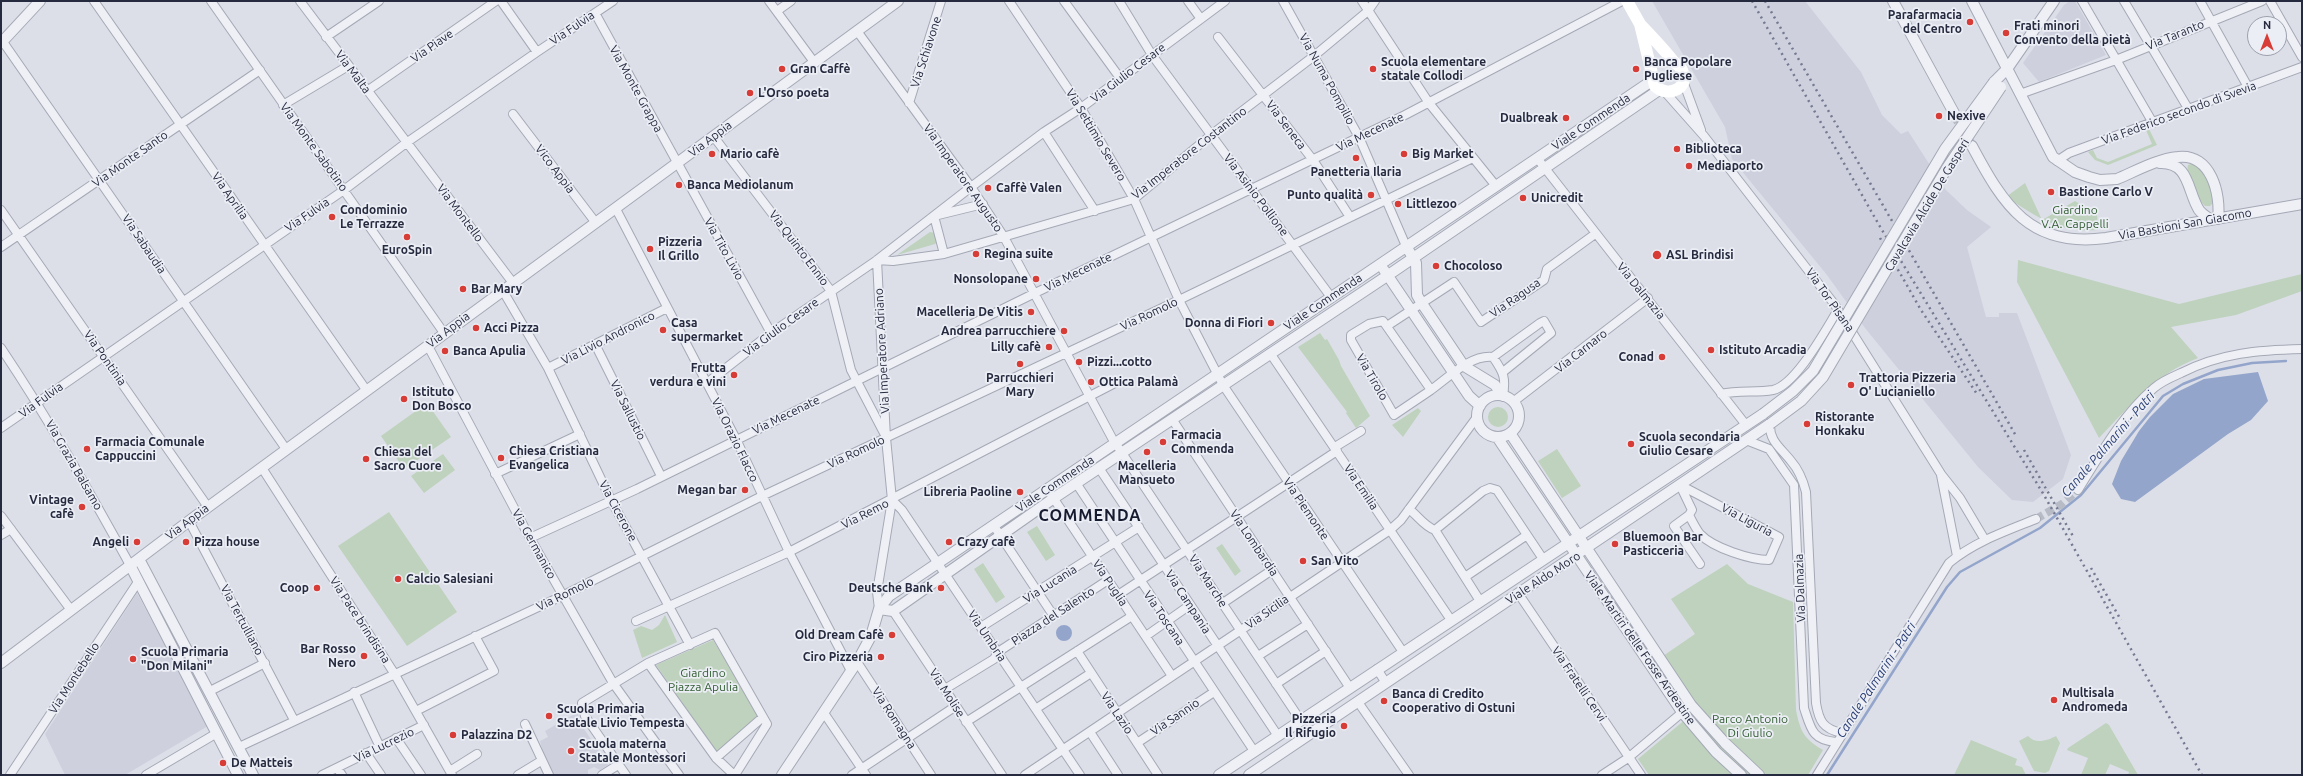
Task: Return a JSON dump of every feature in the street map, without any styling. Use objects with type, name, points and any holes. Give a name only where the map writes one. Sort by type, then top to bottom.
[{"type":"main road","name":"Via Tor Pisana","points":[[1627,1],[1640,24],[1681,68],[1683,81]]},
{"type":"main road","name":"Via Tor Pisana","points":[[1640,24],[1658,84]]},
{"type":"main road","points":[[1675,63],[1662,63],[1658,84],[1673,92],[1680,88],[1683,81]]},
{"type":"street","points":[[1,41],[40,1]]},
{"type":"street","name":"Via Aprilia","points":[[94,1],[367,391]]},
{"type":"street","name":"Via Monte Sabotino","points":[[211,1],[444,333]]},
{"type":"street","name":"Via Malta","points":[[300,1],[406,143]]},
{"type":"street","points":[[326,37],[379,1]]},
{"type":"street","name":"Via Piave","points":[[368,91],[496,1]]},
{"type":"street","points":[[501,1],[537,52]]},
{"type":"street","name":"Via Fulvia","points":[[1,428],[263,244],[344,190],[406,143],[613,1]]},
{"type":"street","points":[[769,1],[814,62]]},
{"type":"street","points":[[777,12],[791,1]]},
{"type":"street","name":"Via Appia","points":[[1,663],[286,449],[616,209],[898,1]]},
{"type":"street","name":"Via Schiavone","points":[[909,103],[941,1]]},
{"type":"street","name":"Via Settimio Severo","points":[[1009,1],[1081,108],[1134,199],[1180,300],[1223,385]]},
{"type":"street","points":[[1064,1],[1120,78]]},
{"type":"street","name":"Via Asinio Pollione","points":[[1119,1],[1152,55],[1331,297]]},
{"type":"street","points":[[1188,1],[1201,19]]},
{"type":"street","name":"Via Giulio Cesare","points":[[707,383],[771,333],[877,260],[1044,132],[1081,108],[1225,1]]},
{"type":"street","name":"Via Numa Pompilio","points":[[1283,1],[1359,137],[1406,246]]},
{"type":"street","points":[[1362,1],[1429,103],[1496,186]]},
{"type":"street","name":"Via Imperatore Costantino","points":[[877,260],[894,261],[944,254],[1134,199],[1211,136],[1314,56],[1368,11],[1375,1]]},
{"type":"street","name":"Via Mecenate","points":[[530,538],[661,476],[1150,237],[1429,103],[1622,1]]},
{"type":"street","points":[[1893,1],[1954,113]]},
{"type":"street","points":[[1972,1],[2042,136],[2057,161],[2089,177],[2108,180],[2117,179],[2156,163],[2180,156],[2198,161],[2214,180],[2220,200],[2214,220],[2199,211],[2181,169],[2170,163],[2156,163]]},
{"type":"street","name":"Cavalcavia Alcide De Gasperi","points":[[1770,424],[1801,401],[1823,377],[1998,84],[2054,1]]},
{"type":"street","points":[[2082,1],[2153,123]]},
{"type":"street","points":[[2124,1],[2149,46],[2189,110]]},
{"type":"street","points":[[2200,1],[2248,87]]},
{"type":"street","name":"Via Taranto","points":[[2020,94],[2116,60],[2211,20],[2262,1]]},
{"type":"street","points":[[2270,1],[2302,57]]},
{"type":"street","name":"Via Monte Grappa","points":[[595,13],[677,164]]},
{"type":"street","name":"Via Imperatore Augusto","points":[[857,31],[971,187],[1004,237],[1033,294],[1114,443]]},
{"type":"street","name":"Via Seneca","points":[[1218,37],[1313,160],[1350,217]]},
{"type":"street","name":"Via Sabaudia","points":[[1,41],[100,180],[182,301],[286,449]]},
{"type":"street","points":[[283,105],[348,66]]},
{"type":"street","name":"Via Federico secondo di Svevia","points":[[2057,161],[2069,153],[2189,110],[2302,67]]},
{"type":"street","name":"Via Monte Santo","points":[[1,247],[260,70]]},
{"type":"street","name":"Via Tor Pisana","points":[[1683,81],[1704,136]]},
{"type":"street","name":"Via Tor Pisana","points":[[1658,84],[1704,136],[1838,310],[1941,474],[1960,498],[1985,540]]},
{"type":"street","name":"Viale Commenda","points":[[879,609],[889,596],[1048,490],[1114,443],[1406,246],[1537,158],[1658,84]]},
{"type":"street","name":"Viale Commenda","points":[[893,611],[944,573],[1076,483],[1388,275],[1544,168],[1658,84]]},
{"type":"street","name":"Cavalcavia Alcide De Gasperi","points":[[1763,414],[1793,391],[1813,371],[1945,149],[1998,84]]},
{"type":"street","name":"Vico Appia","points":[[513,114],[596,223]]},
{"type":"street","points":[[1044,132],[1095,211]]},
{"type":"street","name":"Via Quinto Ennio","points":[[714,137],[832,291],[851,370],[886,438]]},
{"type":"street","name":"Via Montello","points":[[406,143],[514,283]]},
{"type":"street","name":"Via Bastioni San Giacomo","points":[[1972,146],[2000,196],[2023,221],[2047,233],[2093,240],[2302,204]]},
{"type":"street","name":"Via Romolo","points":[[239,747],[394,673],[562,596],[762,496],[1180,300],[1473,158]]},
{"type":"street","name":"Via Dalmazia","points":[[1537,158],[1746,425]]},
{"type":"street","name":"Via Tito Livio","points":[[677,164],[771,333]]},
{"type":"street","name":"Via Giulio Cesare","points":[[934,216],[983,204]]},
{"type":"street","name":"Via Orazio Flacco","points":[[616,209],[736,439],[789,552],[851,671]]},
{"type":"street","name":"Via Pontinia","points":[[1,210],[208,507]]},
{"type":"street","points":[[934,216],[944,254]]},
{"type":"street","name":"Via Ragusa","points":[[1421,302],[1454,282],[1480,322],[1544,280],[1547,269],[1595,234]]},
{"type":"street","points":[[1406,246],[1416,263],[1417,295],[1459,369],[1469,396],[1480,406]]},
{"type":"street","name":"Via Imperatore Adriano","points":[[877,260],[884,367],[886,438],[892,500],[877,592],[879,609]]},
{"type":"street","points":[[1380,264],[1411,310],[1459,369],[1495,385],[1503,396],[1513,402],[1516,407],[1518,418],[1514,429],[1510,433],[1497,437]]},
{"type":"street","name":"Via Cicerone","points":[[503,291],[548,368],[611,500],[690,645]]},
{"type":"street","name":"Via Carnaro","points":[[1513,402],[1648,298]]},
{"type":"street","points":[[1421,302],[1387,326],[1431,390]]},
{"type":"street","name":"Via Livio Andronico","points":[[548,368],[667,308]]},
{"type":"street","points":[[1722,394],[1732,392],[1774,390],[1786,382],[1817,343],[1838,310]]},
{"type":"street","name":"Via Tirolo","points":[[1387,326],[1383,321],[1368,324],[1351,335],[1351,340],[1394,415],[1459,369],[1484,356],[1493,357],[1540,323],[1544,322],[1551,330],[1551,333],[1503,372]]},
{"type":"street","name":"Via Sallustio","points":[[595,344],[661,476]]},
{"type":"street","name":"Via Germanico","points":[[428,346],[562,596],[613,683],[679,775]]},
{"type":"street","name":"Via Grazia Balsamo","points":[[1,348],[37,402],[130,565]]},
{"type":"street","points":[[2078,490],[2103,450],[2124,422],[2154,388],[2168,379],[2192,367],[2225,355],[2264,350],[2302,349]]},
{"type":"street","name":"Via Emilia","points":[[1270,353],[1451,620]]},
{"type":"street","points":[[1493,357],[1503,372],[1506,380],[1503,396]]},
{"type":"street","points":[[1089,396],[1115,384]]},
{"type":"street","name":"Via Piemonte","points":[[1223,385],[1403,652]]},
{"type":"street","name":"Via Remo","points":[[636,621],[789,552],[892,500],[1089,396]]},
{"type":"street","points":[[1503,396],[1490,397],[1480,406],[1477,417],[1481,429],[1486,433],[1497,437],[1568,542]]},
{"type":"street","name":"Viale Aldo Moro","points":[[1219,775],[1763,414]]},
{"type":"street","name":"Via Sicilia","points":[[1025,775],[1390,530],[1402,520],[1477,417]]},
{"type":"street","name":"Via Lombardia","points":[[1172,419],[1350,688]]},
{"type":"street","name":"Via Dalmazia","points":[[1770,424],[1771,438],[1792,461],[1803,480],[1806,492],[1816,703],[1818,718],[1824,727],[1842,733]]},
{"type":"street","name":"Viale Aldo Moro","points":[[1249,775],[1518,593],[1586,550],[1770,424]]},
{"type":"street","points":[[1118,595],[1289,483],[1360,431]]},
{"type":"street","points":[[1510,433],[1586,550]]},
{"type":"street","points":[[496,474],[580,434]]},
{"type":"street","name":"Via Dalmazia","points":[[1746,440],[1769,449],[1794,485],[1804,708],[1811,731],[1823,741],[1836,742]]},
{"type":"street","name":"Via Marche","points":[[1114,443],[1188,550],[1301,721]]},
{"type":"street","points":[[1692,460],[1700,472]]},
{"type":"street","name":"Via Pace brindisina","points":[[262,468],[394,673],[451,773]]},
{"type":"street","name":"Via Campania","points":[[1099,468],[1217,647],[1278,736]]},
{"type":"street","name":"Via Tor Pisana","points":[[1941,474],[1957,556]]},
{"type":"street","name":"Via Toscana","points":[[1076,483],[1140,582],[1254,751]]},
{"type":"street","name":"Via Liguria","points":[[1680,485],[1779,537],[1769,560],[1758,560],[1719,546],[1700,534],[1688,515],[1692,510],[1680,485]]},
{"type":"street","points":[[1435,530],[1490,488],[1497,490],[1543,559]]},
{"type":"street","name":"Via Puglia","points":[[1048,490],[1172,676]]},
{"type":"street","name":"Via Umbria","points":[[892,500],[902,510],[1037,708],[1080,775]]},
{"type":"street","points":[[1409,509],[1420,517],[1428,528],[1435,530],[1480,601]]},
{"type":"street","points":[[1688,515],[1674,526],[1700,564]]},
{"type":"street","points":[[1,516],[71,610]]},
{"type":"street","points":[[1817,775],[1836,742],[1949,563],[1957,556],[1985,540],[2036,519]]},
{"type":"street","name":"Via Tertulliano","points":[[189,521],[294,720]]},
{"type":"street","points":[[994,526],[1053,615]]},
{"type":"street","name":"Via Lucania","points":[[981,627],[1093,558],[1139,527]]},
{"type":"street","points":[[1,535],[10,528]]},
{"type":"street","points":[[1465,577],[1527,535]]},
{"type":"street","name":"Viale Martiri delle Fosse Ardeatine","points":[[1568,542],[1682,712],[1716,752],[1740,775]]},
{"type":"street","name":"Viale Martiri delle Fosse Ardeatine","points":[[1586,550],[1691,705],[1725,743],[1759,775]]},
{"type":"street","points":[[139,559],[253,775]]},
{"type":"street","points":[[130,565],[238,775]]},
{"type":"street","points":[[1223,603],[1272,570]]},
{"type":"street","name":"Piazza del Salento","points":[[946,689],[994,659],[998,652],[1108,580]]},
{"type":"street","name":"Via Montebello","points":[[10,775],[138,582]]},
{"type":"street","name":"Via Fratelli Cervi","points":[[1518,593],[1628,758],[1641,775]]},
{"type":"street","points":[[1146,636],[1190,605]]},
{"type":"street","points":[[785,773],[857,662],[871,636],[879,609],[893,611]]},
{"type":"street","name":"Via Molise","points":[[893,611],[1002,775]]},
{"type":"street","points":[[966,722],[1132,616]]},
{"type":"street","points":[[1258,656],[1308,624]]},
{"type":"street","points":[[626,775],[585,716],[582,703],[613,683],[648,664],[715,633],[767,724],[734,775],[716,758],[648,664]]},
{"type":"street","points":[[416,711],[494,671],[475,636]]},
{"type":"street","name":"Via Lazio","points":[[1077,651],[1158,775]]},
{"type":"street","points":[[1276,684],[1326,651]]},
{"type":"street","name":"Via Romagna","points":[[857,662],[931,775]]},
{"type":"street","points":[[210,691],[265,663]]},
{"type":"street","points":[[1377,669],[1386,683]]},
{"type":"street","points":[[1037,708],[1091,673]]},
{"type":"street","points":[[354,692],[380,746]]},
{"type":"street","name":"Via Sannio","points":[[1137,743],[1214,692]]},
{"type":"street","points":[[1358,702],[1407,774]]},
{"type":"street","points":[[1602,775],[1628,758],[1691,705]]},
{"type":"street","points":[[852,775],[863,772],[906,738],[956,706]]},
{"type":"street","points":[[824,713],[863,772]]},
{"type":"street","points":[[716,758],[763,717]]},
{"type":"street","points":[[525,724],[536,743],[541,761],[549,775]]},
{"type":"street","name":"Via Lucrezio","points":[[322,775],[339,771],[366,753],[424,725]]},
{"type":"street","points":[[1090,732],[1118,775]]},
{"type":"street","points":[[146,775],[217,733]]},
{"type":"street","points":[[396,738],[421,775]]},
{"type":"street","points":[[366,753],[381,775]]},
{"type":"street","points":[[451,773],[477,754]]},
{"type":"street","points":[[518,775],[541,761]]},
{"type":"street","points":[[602,775],[618,765]]},
{"type":"shaded area","points":[[1652,1],[1805,1],[1861,72],[1882,115],[1901,134],[1908,131],[1946,190],[1967,210],[1991,227],[1967,247],[1986,317],[1999,317],[1999,313],[2017,313],[2071,455],[2063,479],[2033,502],[2012,500],[1978,467],[1865,328],[1827,275],[1732,159],[1725,127]]},
{"type":"shaded area","points":[[2070,1],[2075,1],[2106,55],[2039,82],[2023,63],[2064,5]]},
{"type":"shaded area","name":"Scuola Primaria \"Don Milani\"","points":[[137,593],[208,726],[125,775],[65,775],[45,734]]},
{"type":"shaded area","name":"Scuola materna Statale Montessori","points":[[578,712],[580,723],[608,765],[600,770],[594,767],[588,770],[588,775],[554,775],[545,760],[540,741],[548,737],[545,731]]},
{"type":"green space","points":[[2149,129],[2157,145],[2108,165],[2095,160],[2088,152],[2093,150],[2097,158],[2108,162],[2152,144],[2146,130]]},
{"type":"green space","points":[[2191,164],[2197,166],[2208,179],[2214,202],[2210,206],[2205,206],[2201,202],[2187,172],[2188,165]]},
{"type":"green space","points":[[2025,183],[2041,218],[2006,197]]},
{"type":"green space","name":"Giardino V.A. Cappelli","points":[[2075,201],[2097,215],[2098,230],[2071,229],[2043,219]]},
{"type":"green space","points":[[930,232],[935,233],[938,241],[935,244],[897,255]]},
{"type":"green space","points":[[2018,260],[2179,304],[2302,274],[2302,291],[2236,315],[2171,327],[2198,358],[2169,373],[2156,382],[2144,392],[2099,438],[2017,282]]},
{"type":"green space","points":[[1320,333],[1325,340],[1327,339],[1370,416],[1356,428],[1346,413],[1347,412],[1298,347]]},
{"type":"green space","points":[[427,403],[451,437],[404,469],[381,436]]},
{"type":"green space","points":[[1498,407],[1505,410],[1508,417],[1505,424],[1498,427],[1491,424],[1488,417],[1491,410]]},
{"type":"green space","points":[[1418,408],[1421,411],[1403,437],[1392,425]]},
{"type":"green space","points":[[1557,449],[1581,486],[1562,498],[1538,461]]},
{"type":"green space","points":[[443,454],[455,470],[424,493],[411,476]]},
{"type":"green space","name":"Calcio Salesiani","points":[[389,512],[457,612],[407,646],[338,546]]},
{"type":"green space","points":[[1037,526],[1055,555],[1046,561],[1027,532]]},
{"type":"green space","points":[[1222,544],[1241,571],[1235,576],[1216,548]]},
{"type":"green space","points":[[983,563],[1005,597],[996,603],[974,569]]},
{"type":"green space","name":"Parco Antonio Di Giulio","points":[[1727,564],[1748,584],[1793,602],[1796,710],[1799,724],[1804,734],[1811,742],[1823,750],[1808,775],[1649,775],[1638,759],[1699,708],[1663,656],[1695,634],[1671,599]]},
{"type":"green space","points":[[665,615],[677,642],[642,658],[633,630],[641,626],[652,630],[659,625]]},
{"type":"green space","name":"Giardino Piazza Apulia","points":[[713,640],[760,717],[717,752],[656,665]]},
{"type":"green space","points":[[2106,723],[2109,725],[2138,775],[2128,775],[2129,772],[2110,764],[2105,775],[2081,775],[2088,758],[2067,750]]},
{"type":"green space","points":[[2028,736],[2031,739],[2042,741],[2056,736],[2060,743],[2049,771],[2045,773],[2034,771],[2019,741]]},
{"type":"green space","points":[[1971,740],[2017,759],[2015,765],[2022,767],[2026,775],[1954,775]]},
{"type":"water","points":[[2258,372],[2268,401],[2251,420],[2228,434],[2135,502],[2121,499],[2112,484],[2121,461],[2139,431],[2150,417],[2173,394],[2204,379]]},
{"type":"water","points":[[1064,625],[1070,627],[1072,633],[1070,639],[1064,641],[1058,639],[1056,633],[1058,627]]},
{"type":"waterway","name":"Canale Palmarini - Patri","points":[[1827,775],[1947,587],[1960,572],[2040,528],[2081,495],[2163,396],[2183,384],[2218,370],[2252,363],[2286,361]]},
{"type":"tunnel","points":[[1954,113],[1971,145]]},
{"type":"tunnel","points":[[2036,519],[2062,504],[2078,490]]},
{"type":"railway","points":[[1752,1],[1879,225],[2044,495],[2202,775]]},
{"type":"railway","points":[[1765,1],[2015,434]]},
{"type":"railway","points":[[1880,238],[1921,310],[1977,394]]},
{"type":"railway","points":[[2024,450],[2074,538]]},
{"type":"railway","points":[[2091,568],[2121,620]]},
{"type":"place","name":"Parafarmacia del Centro","points":[[1970,22]]},
{"type":"place","name":"Frati minori Convento della pietà","points":[[2006,33]]},
{"type":"place","name":"Gran Caffè","points":[[782,69]]},
{"type":"place","name":"Scuola elementare statale Collodi","points":[[1373,69]]},
{"type":"place","name":"Banca Popolare Pugliese","points":[[1636,69]]},
{"type":"place","name":"L'Orso poeta","points":[[750,93]]},
{"type":"place","name":"Nexive","points":[[1939,116]]},
{"type":"place","name":"Dualbreak","points":[[1566,118]]},
{"type":"place","name":"Biblioteca","points":[[1677,149]]},
{"type":"place","name":"Mario cafè","points":[[712,154]]},
{"type":"place","name":"Big Market","points":[[1404,154]]},
{"type":"place","name":"Panetteria Ilaria","points":[[1356,158]]},
{"type":"place","name":"Mediaporto","points":[[1689,166]]},
{"type":"place","name":"Banca Mediolanum","points":[[679,185]]},
{"type":"place","name":"Caffè Valen","points":[[988,188]]},
{"type":"place","name":"Bastione Carlo V","points":[[2051,192]]},
{"type":"place","name":"Punto qualità","points":[[1371,195]]},
{"type":"place","name":"Unicredit","points":[[1523,198]]},
{"type":"place","name":"Littlezoo","points":[[1398,204]]},
{"type":"place","name":"Condominio Le Terrazze","points":[[332,217]]},
{"type":"place","name":"EuroSpin","points":[[407,237]]},
{"type":"place","name":"Pizzeria Il Grillo","points":[[650,249]]},
{"type":"place","name":"Regina suite","points":[[976,254]]},
{"type":"place","name":"ASL Brindisi","points":[[1657,255]]},
{"type":"place","name":"Chocoloso","points":[[1436,266]]},
{"type":"place","name":"Nonsolopane","points":[[1036,279]]},
{"type":"place","name":"Bar Mary","points":[[463,289]]},
{"type":"place","name":"Macelleria De Vitis","points":[[1031,312]]},
{"type":"place","name":"Donna di Fiori","points":[[1271,323]]},
{"type":"place","name":"Acci Pizza","points":[[476,328]]},
{"type":"place","name":"Casa supermarket","points":[[663,330]]},
{"type":"place","name":"Andrea parrucchiere","points":[[1064,331]]},
{"type":"place","name":"Lilly cafè","points":[[1049,347]]},
{"type":"place","name":"Istituto Arcadia","points":[[1711,350]]},
{"type":"place","name":"Banca Apulia","points":[[445,351]]},
{"type":"place","name":"Conad","points":[[1662,357]]},
{"type":"place","name":"Pizzi...cotto","points":[[1079,362]]},
{"type":"place","name":"Parrucchieri Mary","points":[[1020,364]]},
{"type":"place","name":"Frutta verdura e vini","points":[[734,375]]},
{"type":"place","name":"Ottica Palamà","points":[[1091,382]]},
{"type":"place","name":"Trattoria Pizzeria O' Lucianiello","points":[[1851,385]]},
{"type":"place","name":"Istituto Don Bosco","points":[[404,399]]},
{"type":"place","name":"Ristorante Honkaku","points":[[1807,424]]},
{"type":"place","name":"Farmacia Commenda","points":[[1163,442]]},
{"type":"place","name":"Scuola secondaria Giulio Cesare","points":[[1631,444]]},
{"type":"place","name":"Farmacia Comunale Cappuccini","points":[[87,449]]},
{"type":"place","name":"Macelleria Mansueto","points":[[1147,452]]},
{"type":"place","name":"Chiesa Cristiana Evangelica","points":[[501,458]]},
{"type":"place","name":"Chiesa del Sacro Cuore","points":[[366,459]]},
{"type":"place","name":"Megan bar","points":[[745,490]]},
{"type":"place","name":"Libreria Paoline","points":[[1020,492]]},
{"type":"place","name":"Vintage cafè","points":[[82,507]]},
{"type":"place","name":"Angeli","points":[[137,542]]},
{"type":"place","name":"Pizza house","points":[[186,542]]},
{"type":"place","name":"Crazy cafè","points":[[949,542]]},
{"type":"place","name":"Bluemoon Bar Pasticceria","points":[[1615,544]]},
{"type":"place","name":"San Vito","points":[[1303,561]]},
{"type":"place","name":"Calcio Salesiani","points":[[398,579]]},
{"type":"place","name":"Coop","points":[[317,588]]},
{"type":"place","name":"Deutsche Bank","points":[[941,588]]},
{"type":"place","name":"Old Dream Cafè","points":[[892,635]]},
{"type":"place","name":"Bar Rosso Nero","points":[[364,656]]},
{"type":"place","name":"Ciro Pizzeria","points":[[881,657]]},
{"type":"place","name":"Scuola Primaria \"Don Milani\"","points":[[133,659]]},
{"type":"place","name":"Multisala Andromeda","points":[[2054,700]]},
{"type":"place","name":"Banca di Credito Cooperativo di Ostuni","points":[[1384,701]]},
{"type":"place","name":"Scuola Primaria Statale Livio Tempesta","points":[[549,716]]},
{"type":"place","name":"Pizzeria Il Rifugio","points":[[1344,726]]},
{"type":"place","name":"Palazzina D2","points":[[453,735]]},
{"type":"place","name":"Scuola materna Statale Montessori","points":[[571,751]]},
{"type":"place","name":"De Matteis","points":[[223,763]]},
{"type":"district","name":"COMMENDA","points":[[1090,516]]}]
